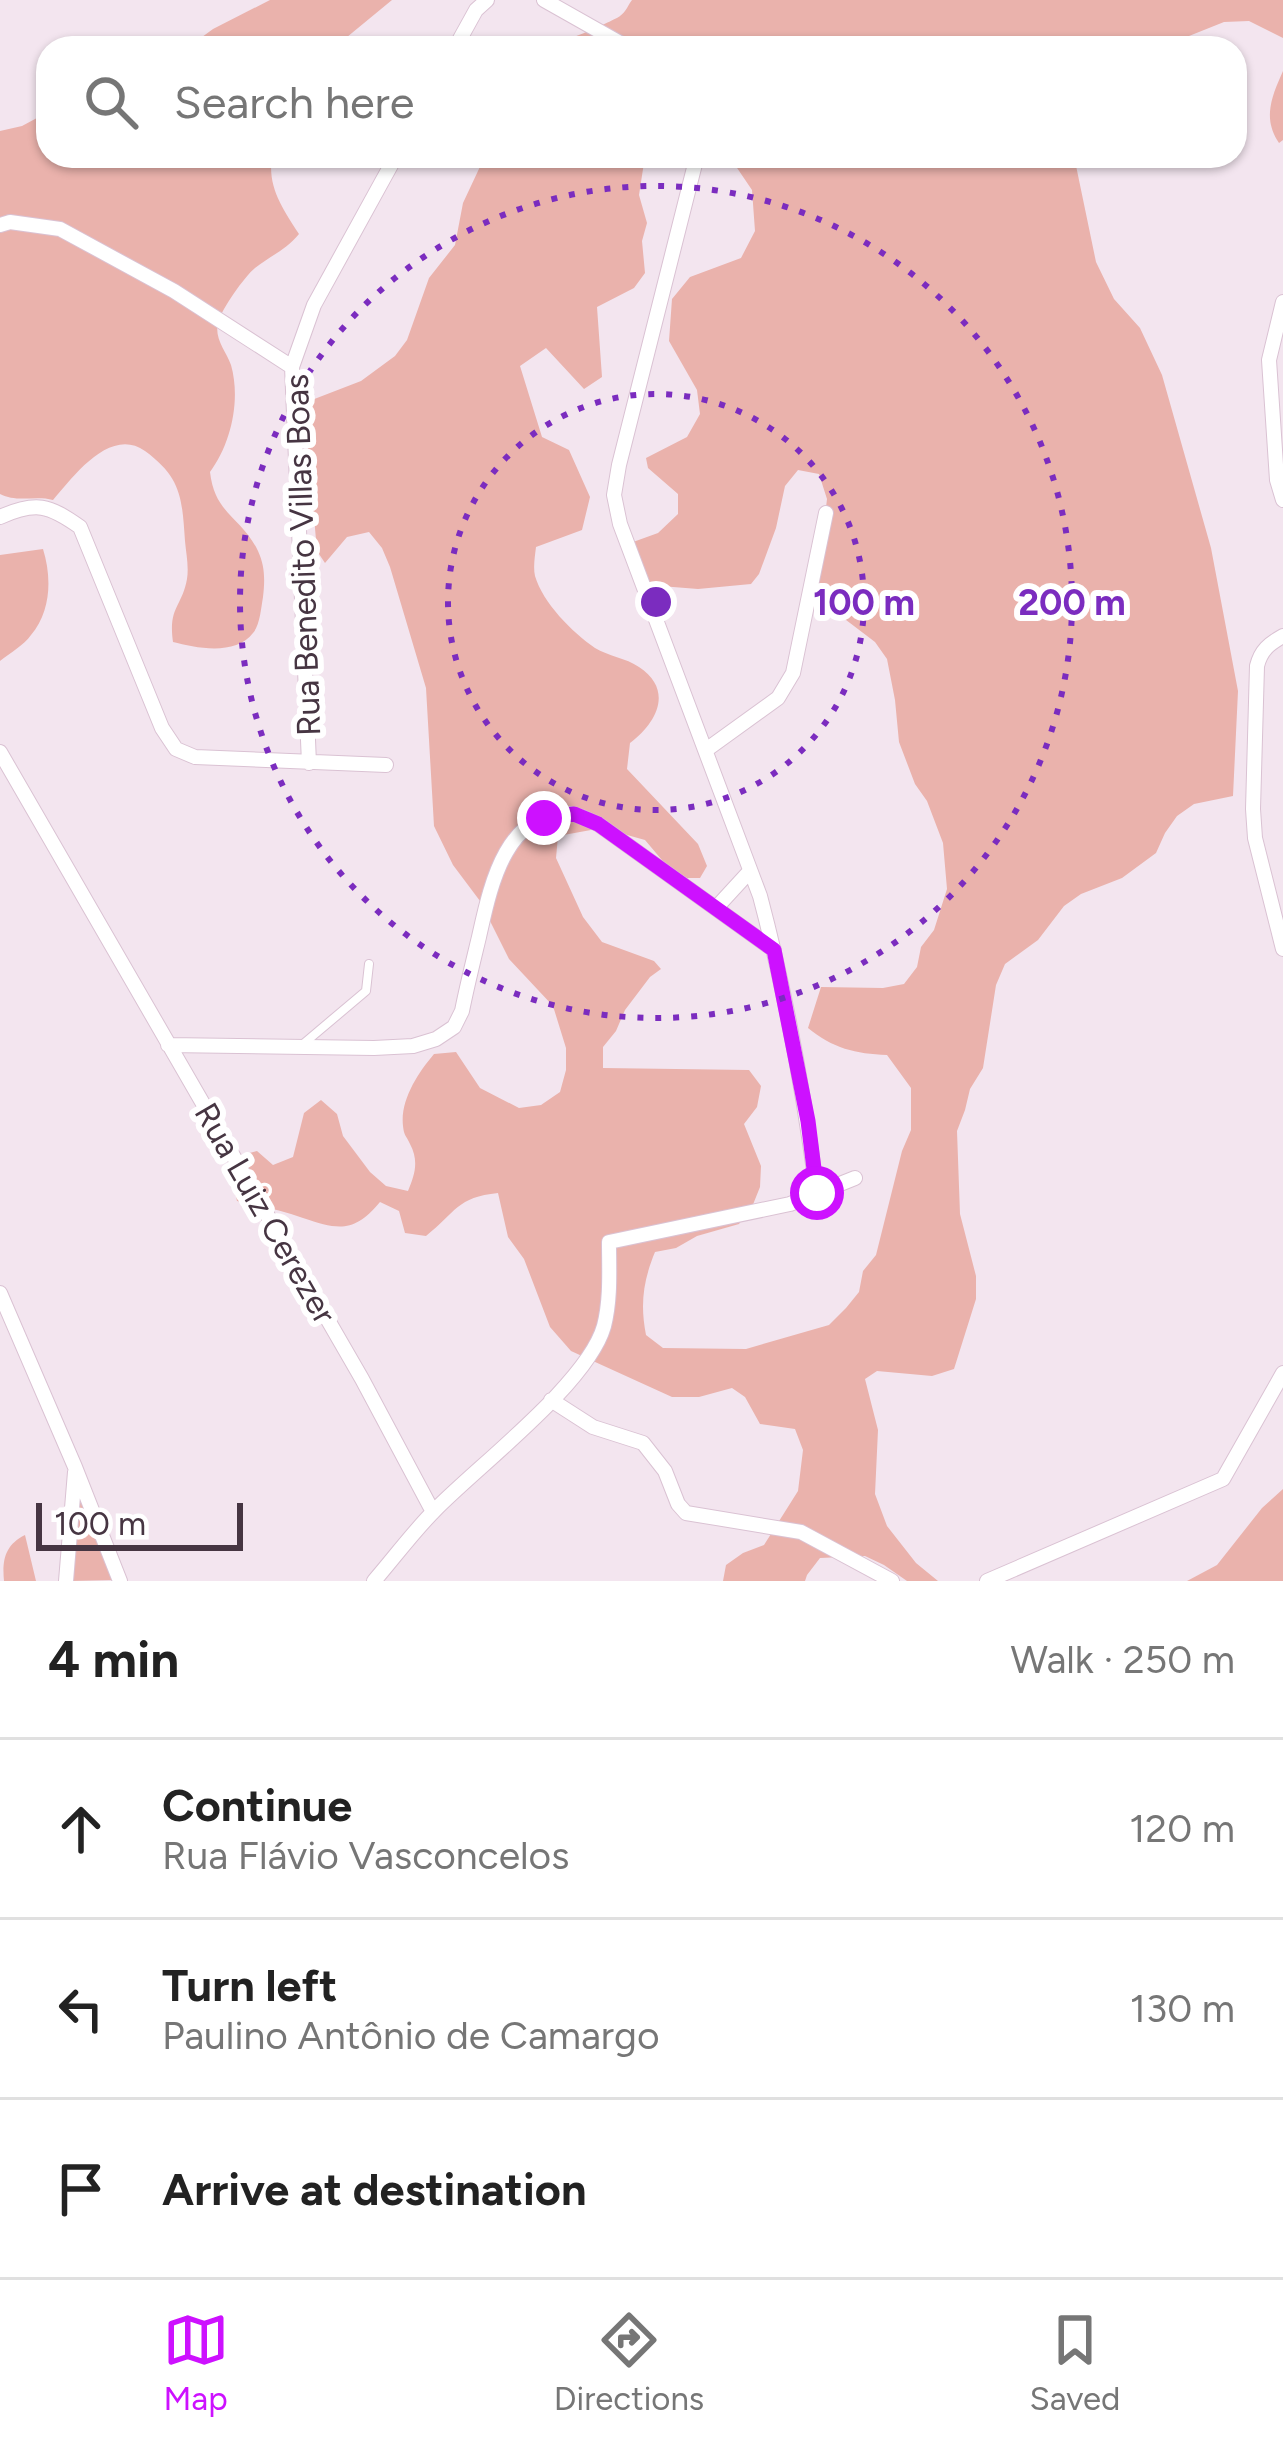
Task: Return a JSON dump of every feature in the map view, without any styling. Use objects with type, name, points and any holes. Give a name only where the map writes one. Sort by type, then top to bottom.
[{"type":"street","points":[[462,36],[487,0]]},
{"type":"street","points":[[544,0],[608,36]]},
{"type":"street","name":"Rua Benedito Villas Boas","points":[[309,763],[292,367],[314,305],[389,168]]},
{"type":"street","points":[[694,168],[614,495],[620,524],[760,896],[808,1121],[817,1193]]},
{"type":"street","points":[[0,225],[10,222],[60,229],[174,291],[292,367]]},
{"type":"street","points":[[1283,302],[1269,360],[1277,480],[1283,500]]},
{"type":"street","points":[[0,517],[22,507],[55,509],[80,527],[176,749],[195,758],[386,765]]},
{"type":"street","points":[[706,750],[778,698],[793,673],[826,513]]},
{"type":"street","points":[[1283,636],[1260,655],[1257,666],[1253,809],[1255,838],[1283,949]]},
{"type":"street","name":"Rua Luiz Cerezer","points":[[0,752],[362,1379],[433,1512]]},
{"type":"street","points":[[168,1045],[374,1048],[413,1046],[436,1039],[454,1027],[462,1011],[492,881],[505,852],[529,826],[544,818],[574,814],[598,824],[774,950]]},
{"type":"street","points":[[716,908],[750,871]]},
{"type":"street","points":[[374,1581],[433,1512],[588,1359],[603,1328],[609,1242],[790,1204],[855,1178]]},
{"type":"street","points":[[0,1293],[121,1581]]},
{"type":"street","points":[[986,1581],[1223,1478],[1283,1373]]},
{"type":"street","points":[[551,1400],[593,1427],[643,1443],[665,1471],[686,1513],[801,1532],[892,1581]]},
{"type":"street","points":[[66,1581],[75,1467]]},
{"type":"lane","points":[[301,1046],[366,992],[369,964]]},
{"type":"shaded area","points":[[270,0],[392,0],[348,36],[203,36]]},
{"type":"shaded area","points":[[632,0],[1283,0],[1283,38],[1249,21],[1224,22],[1189,36],[576,36],[624,13]]},
{"type":"shaded area","points":[[1283,71],[1283,140],[1279,143],[1270,116]]},
{"type":"shaded area","points":[[36,118],[36,168],[271,168],[282,207],[299,234],[245,278],[217,328],[234,378],[234,407],[224,448],[210,472],[217,498],[251,539],[264,573],[257,626],[237,645],[204,648],[173,642],[174,614],[188,574],[183,513],[173,480],[145,451],[132,445],[106,449],[53,500],[0,494],[0,131]]},
{"type":"shaded area","points":[[479,168],[643,168],[639,195],[647,223],[642,241],[645,273],[634,288],[597,307],[602,377],[584,389],[546,348],[520,366],[542,437],[569,450],[590,497],[582,530],[536,547],[535,576],[551,606],[577,634],[600,651],[639,667],[656,686],[658,706],[648,726],[630,743],[627,769],[698,844],[707,866],[700,878],[687,878],[667,866],[645,840],[602,828],[558,836],[556,858],[583,917],[602,942],[654,961],[661,969],[625,1010],[603,1047],[603,1068],[749,1070],[761,1086],[757,1107],[744,1124],[761,1166],[752,1207],[739,1224],[655,1252],[644,1293],[644,1324],[646,1335],[663,1348],[746,1349],[829,1325],[859,1292],[863,1271],[876,1255],[911,1130],[911,1088],[887,1055],[845,1049],[808,1028],[821,987],[904,984],[934,930],[947,889],[943,843],[899,742],[887,659],[875,642],[825,604],[817,583],[827,499],[819,474],[798,470],[785,486],[776,528],[751,584],[698,589],[648,585],[622,546],[658,533],[678,514],[678,494],[648,468],[646,458],[687,437],[700,414],[697,390],[669,341],[672,299],[690,277],[741,258],[755,231],[752,190],[737,168],[1076,168],[1096,262],[1114,299],[1140,328],[1162,375],[1211,548],[1238,691],[1233,796],[1194,804],[1177,816],[1156,853],[1122,878],[1064,906],[1038,940],[1005,964],[996,985],[983,1068],[970,1089],[957,1131],[960,1214],[976,1276],[976,1299],[954,1369],[932,1376],[877,1371],[865,1379],[878,1430],[875,1494],[887,1526],[916,1563],[938,1581],[907,1581],[865,1556],[820,1558],[805,1581],[723,1581],[726,1565],[764,1545],[798,1491],[803,1450],[795,1429],[760,1424],[745,1397],[732,1388],[699,1397],[672,1397],[571,1351],[550,1327],[524,1259],[508,1237],[498,1193],[465,1202],[426,1236],[405,1233],[399,1211],[380,1202],[354,1224],[336,1226],[237,1201],[232,1179],[235,1157],[257,1151],[273,1165],[293,1157],[304,1113],[321,1100],[337,1114],[343,1136],[370,1172],[386,1186],[408,1191],[415,1162],[403,1129],[404,1106],[434,1054],[456,1052],[480,1088],[519,1108],[541,1105],[560,1092],[566,1070],[566,1048],[553,1006],[509,959],[434,826],[426,688],[382,548],[369,532],[347,537],[325,563],[317,551],[304,403],[361,381],[395,356],[407,340],[429,278],[455,245],[463,203]]},
{"type":"shaded area","points":[[43,549],[48,583],[43,616],[28,639],[0,661],[0,555]]},
{"type":"shaded area","points":[[78,1485],[116,1580],[70,1581]]},
{"type":"shaded area","points":[[1283,1489],[1283,1581],[1187,1581],[1217,1565]]},
{"type":"shaded area","points":[[25,1535],[36,1581],[4,1581],[6,1554]]},
{"type":"route","points":[[544,818],[574,814],[598,824],[774,950],[808,1121],[817,1193]]}]
